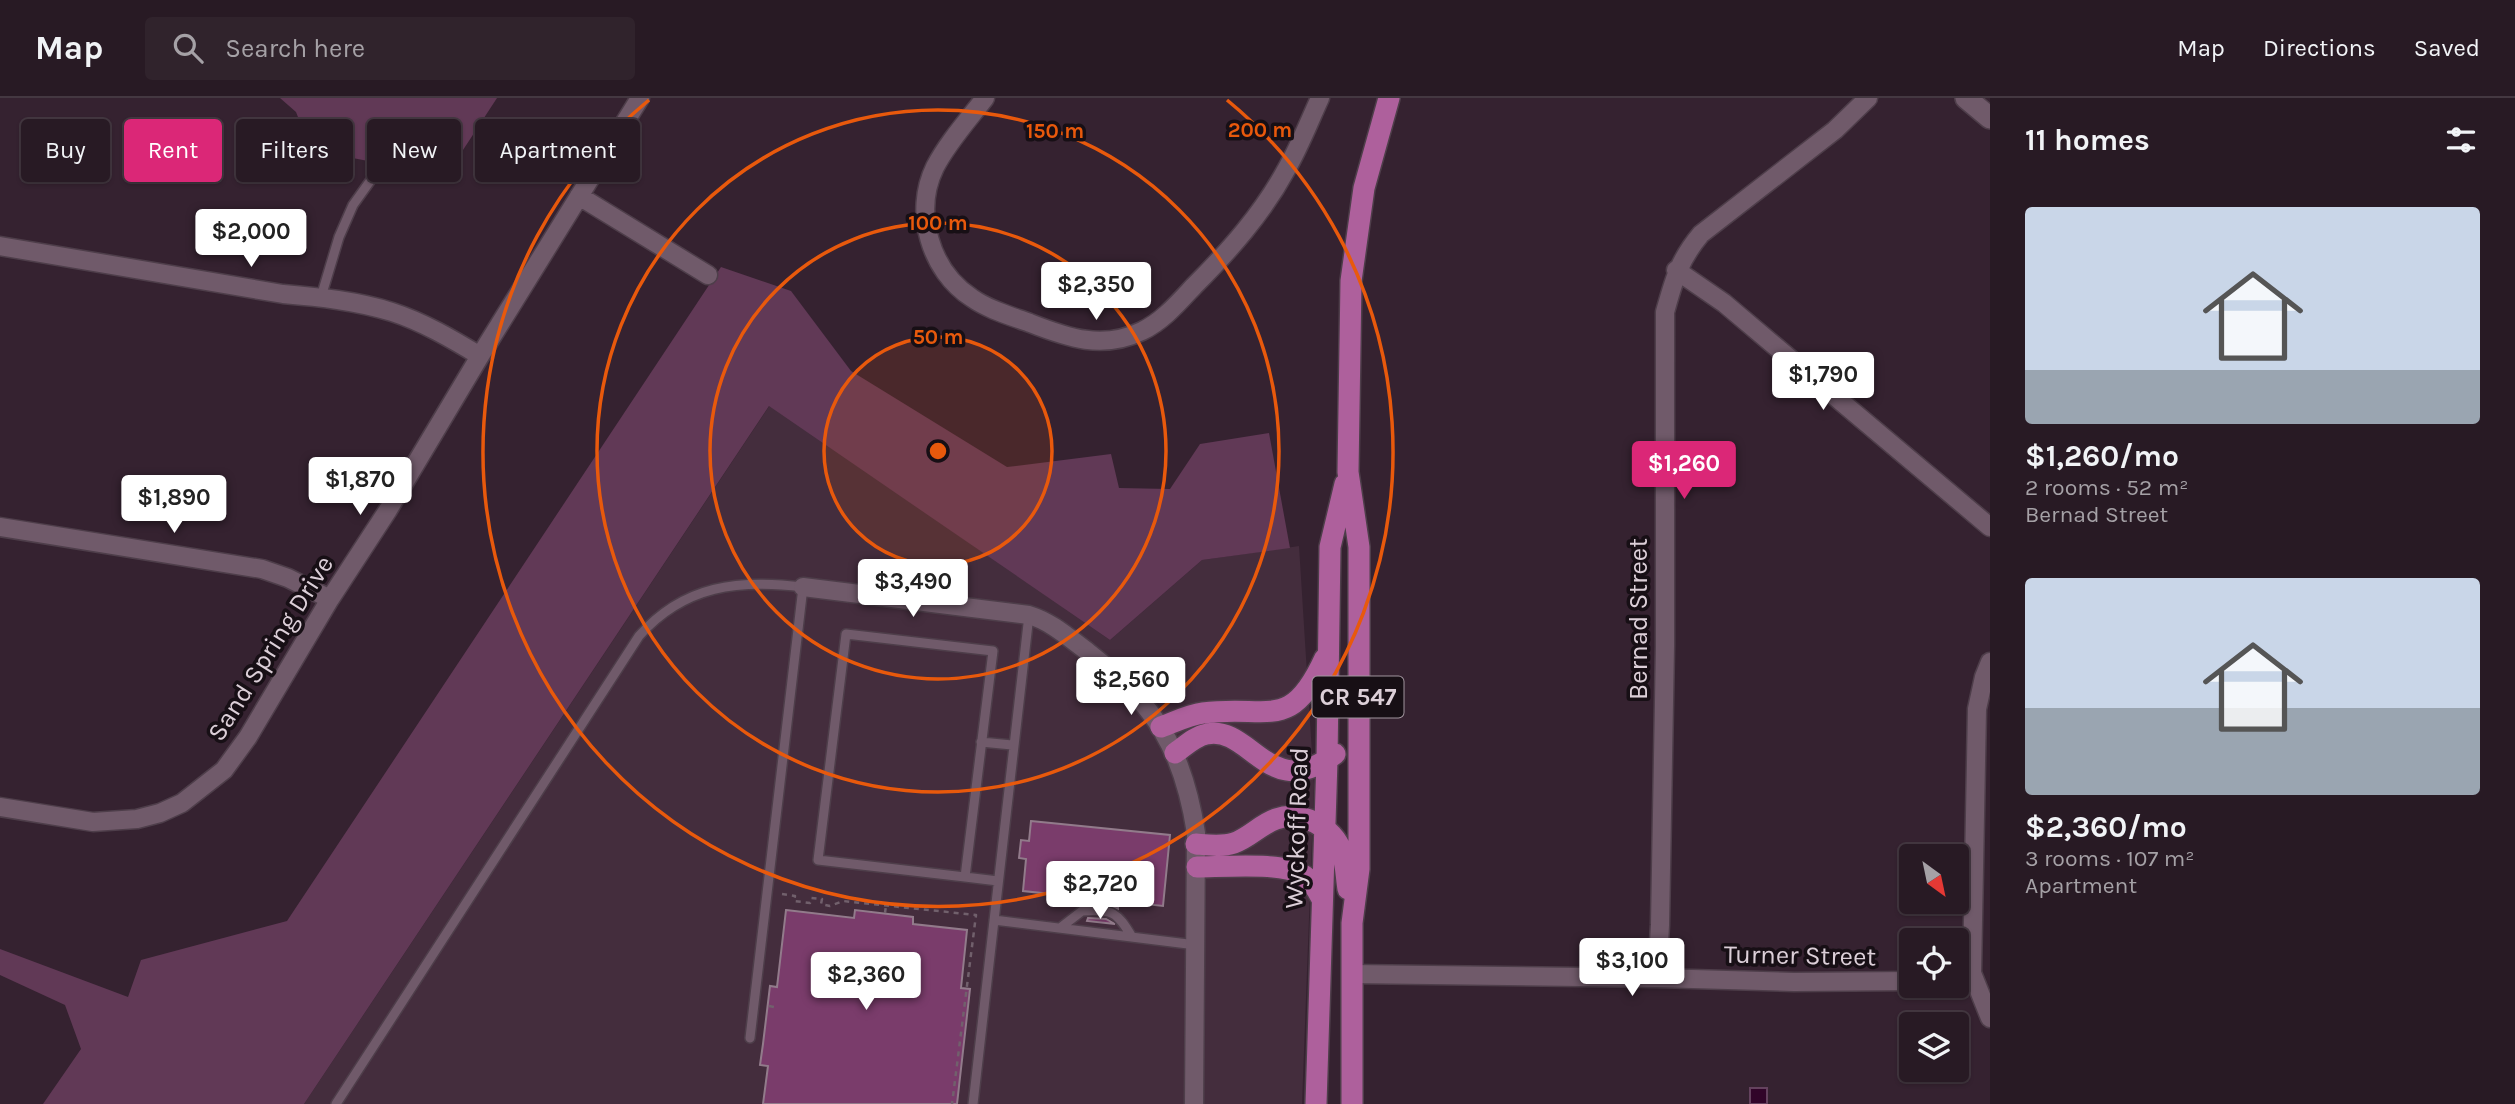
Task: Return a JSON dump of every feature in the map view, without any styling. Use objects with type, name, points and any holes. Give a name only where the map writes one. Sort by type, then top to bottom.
[{"type":"main road","name":"Wyckoff Road","points":[[1352,1104],[1352,923],[1359,869],[1359,547],[1348,472],[1351,281],[1364,188],[1389,98]]},
{"type":"main road","name":"Wyckoff Road","points":[[1316,1104],[1327,760],[1330,547],[1348,472]]},
{"type":"main road","points":[[1161,727],[1203,713],[1272,711],[1289,707],[1308,689],[1327,653]]},
{"type":"main road","points":[[1175,753],[1198,737],[1212,733],[1238,741],[1265,762],[1282,769],[1301,769],[1327,760],[1344,745],[1358,725]]},
{"type":"main road","points":[[1196,844],[1222,845],[1234,842],[1268,822],[1283,817],[1307,819],[1325,829],[1337,843],[1343,856],[1352,923]]},
{"type":"main road","points":[[1197,867],[1265,867],[1294,871],[1313,883],[1322,899]]},
{"type":"street","name":"Sand Spring Drive","points":[[0,807],[80,821],[109,822],[150,816],[194,796],[224,770],[248,737],[330,599],[388,510],[640,98]]},
{"type":"street","points":[[985,98],[944,152],[929,183],[926,226],[936,259],[950,279],[983,305],[1056,334],[1100,342],[1124,338],[1154,324],[1173,308],[1231,247],[1268,200],[1287,168],[1320,98]]},
{"type":"street","name":"Bernad Street","points":[[1657,978],[1665,646],[1664,325],[1676,271],[1701,234],[1835,130],[1868,98]]},
{"type":"street","points":[[1966,98],[1990,118]]},
{"type":"street","points":[[579,196],[708,275]]},
{"type":"street","points":[[0,246],[284,294],[321,297],[390,311],[420,322],[480,356]]},
{"type":"street","points":[[1676,271],[1724,303],[1990,527]]},
{"type":"street","points":[[0,527],[262,569],[288,578],[330,599]]},
{"type":"street","points":[[803,587],[1029,615],[1053,626],[1111,670],[1143,701],[1175,753],[1188,794],[1196,844],[1194,1104]]},
{"type":"street","points":[[1966,928],[1977,709],[1990,662]]},
{"type":"street","name":"Turner Street","points":[[1352,975],[1781,982],[1899,981]]},
{"type":"street","points":[[1969,982],[1990,1018]]},
{"type":"lane","points":[[321,297],[339,237],[353,205],[369,182]]},
{"type":"lane","points":[[336,1104],[631,648],[650,623],[684,601],[732,585],[757,583],[803,587],[750,1038]]},
{"type":"lane","points":[[973,1104],[1029,615]]},
{"type":"lane","points":[[965,877],[993,651],[846,634],[818,860],[998,881]]},
{"type":"lane","points":[[981,742],[1012,745]]},
{"type":"lane","points":[[1060,928],[1082,911],[1112,913],[1119,916],[1132,937]]},
{"type":"lane","points":[[994,920],[1196,945]]},
{"type":"path","points":[[782,894],[795,896],[794,901],[810,903],[811,898],[822,899],[821,904],[830,905],[843,901],[976,915],[952,1104]]},
{"type":"path","points":[[885,913],[886,905]]},
{"type":"path","points":[[769,1006],[774,1007]]},
{"type":"path","points":[[954,1048],[959,1048]]},
{"type":"shaded area","points":[[280,98],[497,98],[483,119],[475,119],[475,132],[461,153],[461,119],[367,119],[367,161],[353,158],[353,119],[299,119],[296,112]]},
{"type":"shaded area","points":[[721,267],[791,291],[851,371],[1007,467],[1111,454],[1119,488],[1170,489],[1200,444],[1269,433],[1290,548],[1202,560],[1110,640],[769,406],[304,1104],[43,1104],[81,1049],[65,1005],[0,975],[0,949],[128,997],[141,960],[287,921]]},
{"type":"shaded area","points":[[770,405],[1110,640],[1202,560],[1299,546],[1314,785],[1302,1104],[304,1104]]},
{"type":"shaded area","points":[[1750,1088],[1767,1088],[1767,1104],[1750,1104]]},
{"type":"building","points":[[1031,821],[1170,835],[1163,906],[1118,901],[1118,909],[1109,905],[1089,904],[1090,898],[1023,891],[1026,859],[1019,858],[1021,840],[1029,841]]},
{"type":"building","points":[[786,910],[854,918],[855,910],[913,917],[913,924],[967,930],[961,988],[970,989],[957,1104],[763,1104],[768,1066],[760,1065],[770,986],[777,987]]},
{"type":"building","points":[[1088,918],[1106,919],[1115,924],[1087,921]]}]
